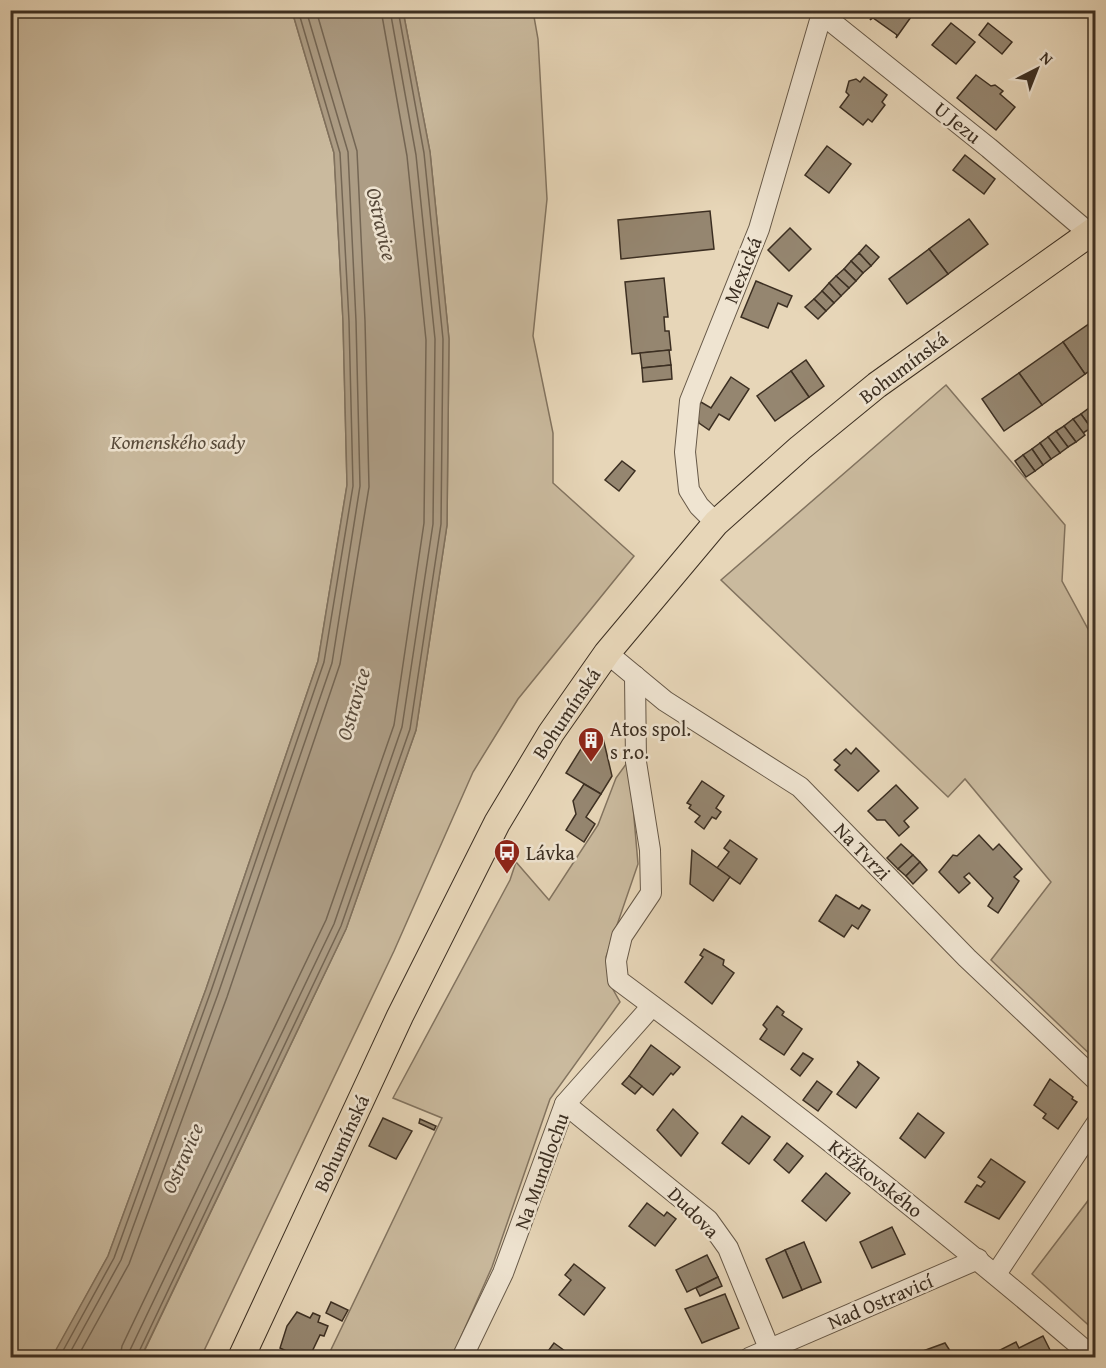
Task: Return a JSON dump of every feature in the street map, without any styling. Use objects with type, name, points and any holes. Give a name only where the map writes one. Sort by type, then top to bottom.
[{"type":"main road","name":"Bohumínská","points":[[241,1358],[400,1016],[497,823],[551,732],[606,653],[716,523],[800,448],[878,385],[1093,234]]},
{"type":"street","name":"U Jezu","points":[[824,13],[1093,234]]},
{"type":"street","name":"Mexická","points":[[716,523],[699,506],[689,489],[685,452],[690,401],[759,229],[824,13]]},
{"type":"street","name":"Na Tvrzi","points":[[606,653],[665,701],[800,787],[967,957],[1095,1080]]},
{"type":"street","name":"Křížkovského","points":[[635,676],[636,762],[650,850],[651,893],[622,936],[616,961],[618,980],[712,1048],[978,1259],[1094,1358]]},
{"type":"street","name":"Na Mundlochu","points":[[462,1358],[503,1273],[565,1104],[652,1006]]},
{"type":"street","name":"Dudova","points":[[565,1104],[708,1220],[728,1248],[771,1353]]},
{"type":"street","points":[[996,1274],[1095,1124]]},
{"type":"street","name":"Nad Ostravicí","points":[[749,1358],[771,1353],[978,1259]]},
{"type":"green space","name":"Komenského sady","points":[[10,11],[292,11],[334,153],[343,321],[347,485],[318,661],[206,989],[108,1256],[52,1358],[10,1357]]},
{"type":"green space","points":[[403,11],[533,11],[538,39],[547,199],[533,336],[553,433],[553,483],[634,556],[518,699],[473,772],[394,951],[201,1357],[141,1358],[346,929],[416,730],[447,525],[449,339],[430,152]]},
{"type":"green space","points":[[946,385],[1065,525],[1062,581],[1095,642],[1095,1059],[991,960],[1051,882],[965,779],[948,797],[721,580]]},
{"type":"green space","points":[[629,760],[638,864],[606,957],[610,984],[620,1002],[550,1099],[492,1267],[452,1357],[327,1358],[442,1118],[393,1098],[510,880],[516,862],[549,900],[598,825],[616,778]]},
{"type":"green space","points":[[1095,1186],[1096,1331],[1032,1274],[1090,1198]]},
{"type":"water","name":"Ostravice","points":[[292,11],[403,11],[430,152],[449,339],[447,525],[416,730],[346,929],[141,1357],[52,1357],[108,1256],[206,989],[318,661],[347,485],[343,321],[334,153]]},
{"type":"building","points":[[877,10],[916,10],[896,38],[897,35],[873,18],[870,20]]},
{"type":"building","points":[[951,23],[975,42],[956,64],[932,45]]},
{"type":"building","points":[[988,23],[1012,42],[1002,54],[979,35]]},
{"type":"building","points":[[976,75],[991,86],[995,85],[1003,91],[1000,94],[1015,107],[996,130],[957,98]]},
{"type":"building","points":[[864,77],[887,95],[882,102],[885,105],[872,122],[868,119],[863,125],[840,107],[849,95],[846,92],[849,81],[856,79],[860,82]]},
{"type":"building","points":[[827,146],[851,164],[829,193],[805,175]]},
{"type":"building","points":[[965,155],[995,179],[984,194],[953,170]]},
{"type":"building","points":[[710,211],[714,249],[621,259],[618,220]]},
{"type":"building","points":[[969,219],[988,244],[948,274],[929,249]]},
{"type":"building","points":[[790,228],[811,249],[789,271],[768,250]]},
{"type":"building","points":[[866,245],[879,257],[871,266],[859,253]]},
{"type":"building","points":[[929,249],[948,274],[907,304],[889,279]]},
{"type":"building","points":[[859,253],[871,266],[863,273],[851,261]]},
{"type":"building","points":[[851,261],[863,273],[856,281],[844,269]]},
{"type":"building","points":[[844,269],[856,281],[849,288],[836,276]]},
{"type":"building","points":[[836,276],[849,288],[841,296],[829,283]]},
{"type":"building","points":[[664,278],[668,317],[664,317],[665,331],[669,331],[671,350],[632,354],[625,282]]},
{"type":"building","points":[[756,281],[792,296],[787,307],[778,303],[768,328],[741,317]]},
{"type":"building","points":[[829,283],[841,296],[834,303],[822,291]]},
{"type":"building","points":[[822,291],[834,303],[826,311],[814,299]]},
{"type":"building","points":[[814,299],[826,311],[818,319],[805,307]]},
{"type":"building","points":[[1096,319],[1096,367],[1085,374],[1063,342]]},
{"type":"building","points":[[1063,342],[1085,374],[1042,405],[1019,373]]},
{"type":"building","points":[[669,350],[671,365],[642,368],[640,353]]},
{"type":"building","points":[[806,360],[824,386],[809,397],[791,371]]},
{"type":"building","points":[[671,365],[672,379],[643,382],[642,368]]},
{"type":"building","points":[[791,371],[809,397],[775,421],[757,396]]},
{"type":"building","points":[[1019,373],[1042,405],[1004,431],[982,399]]},
{"type":"building","points":[[731,377],[749,389],[729,420],[719,414],[709,430],[699,423],[696,410],[701,402],[711,408]]},
{"type":"building","points":[[1096,403],[1096,417],[1089,408]]},
{"type":"building","points":[[1089,408],[1096,417],[1096,425],[1091,428],[1081,414]]},
{"type":"building","points":[[1081,414],[1091,428],[1083,433],[1073,419]]},
{"type":"building","points":[[1073,419],[1085,435],[1076,442],[1064,426]]},
{"type":"building","points":[[1064,426],[1076,442],[1068,447],[1056,431]]},
{"type":"building","points":[[1056,431],[1068,447],[1060,453],[1048,437]]},
{"type":"building","points":[[1048,437],[1060,453],[1051,459],[1040,443]]},
{"type":"building","points":[[1040,443],[1051,459],[1043,465],[1032,449]]},
{"type":"building","points":[[1032,449],[1043,465],[1035,471],[1023,455]]},
{"type":"building","points":[[1023,455],[1035,471],[1026,477],[1015,461]]},
{"type":"building","points":[[622,461],[635,471],[619,491],[605,480]]},
{"type":"building","name":"Atos spol. s r.o.","points":[[589,736],[603,738],[612,776],[601,794],[566,773]]},
{"type":"building","points":[[856,748],[879,771],[858,791],[835,770],[840,765],[834,760],[846,749],[851,754]]},
{"type":"building","points":[[702,781],[724,796],[716,808],[721,812],[716,819],[712,817],[704,829],[695,822],[700,816],[689,808],[691,805],[687,803]]},
{"type":"building","points":[[584,784],[601,794],[586,817],[595,824],[584,842],[566,830],[576,814],[573,801]]},
{"type":"building","points":[[896,785],[918,808],[904,821],[909,827],[899,836],[885,820],[877,820],[868,811]]},
{"type":"building","points":[[979,835],[993,850],[999,844],[1022,869],[1014,877],[1019,881],[998,913],[988,906],[993,898],[969,873],[964,877],[970,883],[959,893],[939,872],[953,855],[957,856]]},
{"type":"building","points":[[730,840],[757,859],[740,884],[717,868],[729,852],[724,848]]},
{"type":"building","points":[[901,844],[913,855],[898,869],[887,858]]},
{"type":"building","points":[[692,850],[730,877],[713,901],[690,884]]},
{"type":"building","points":[[913,855],[920,862],[906,876],[898,869]]},
{"type":"building","points":[[920,862],[927,870],[913,884],[906,876]]},
{"type":"building","points":[[836,895],[859,909],[862,905],[870,910],[858,929],[852,925],[844,937],[819,921]]},
{"type":"building","points":[[704,949],[724,960],[723,965],[734,973],[712,1004],[685,982],[703,957],[700,955]]},
{"type":"building","points":[[777,1006],[784,1012],[782,1015],[802,1029],[784,1055],[760,1039],[767,1029],[763,1025]]},
{"type":"building","points":[[651,1045],[680,1067],[673,1075],[671,1073],[653,1095],[629,1076]]},
{"type":"building","points":[[803,1053],[813,1059],[800,1076],[791,1069]]},
{"type":"building","points":[[857,1061],[879,1078],[856,1108],[837,1094],[859,1065]]},
{"type":"building","points":[[629,1076],[642,1086],[635,1094],[622,1084]]},
{"type":"building","points":[[1050,1079],[1077,1102],[1058,1129],[1043,1118],[1046,1114],[1034,1105]]},
{"type":"building","points":[[817,1081],[832,1092],[818,1111],[803,1100]]},
{"type":"building","points":[[673,1109],[698,1133],[681,1156],[657,1130]]},
{"type":"building","points":[[918,1113],[944,1133],[925,1158],[900,1138]]},
{"type":"building","points":[[742,1116],[770,1137],[749,1164],[722,1143]]},
{"type":"building","points":[[383,1118],[412,1131],[396,1159],[369,1146]]},
{"type":"building","points":[[420,1119],[436,1126],[434,1130],[419,1123]]},
{"type":"building","points":[[787,1143],[803,1156],[789,1173],[774,1160]]},
{"type":"building","points":[[991,1159],[1025,1182],[999,1219],[965,1202],[977,1185],[981,1187],[985,1182],[978,1177]]},
{"type":"building","points":[[826,1173],[850,1193],[826,1221],[802,1201]]},
{"type":"building","points":[[647,1203],[664,1216],[667,1212],[676,1219],[655,1246],[629,1226]]},
{"type":"building","points":[[892,1227],[905,1254],[872,1268],[860,1242]]},
{"type":"building","points":[[804,1242],[821,1282],[802,1290],[785,1250]]},
{"type":"building","points":[[785,1250],[802,1290],[783,1298],[766,1259]]},
{"type":"building","points":[[707,1255],[718,1277],[687,1292],[676,1270]]},
{"type":"building","points":[[574,1264],[605,1288],[584,1315],[559,1295],[571,1280],[565,1275]]},
{"type":"building","points":[[718,1277],[722,1286],[700,1296],[696,1288]]},
{"type":"building","points":[[725,1294],[739,1328],[702,1343],[685,1309]]},
{"type":"building","points":[[331,1302],[348,1310],[342,1321],[326,1313]]},
{"type":"building","points":[[297,1312],[310,1318],[313,1313],[320,1316],[318,1322],[328,1326],[324,1336],[320,1335],[309,1358],[301,1358],[280,1348],[287,1326]]},
{"type":"building","points":[[1043,1336],[1054,1358],[996,1358],[994,1353],[1016,1342],[1019,1348]]},
{"type":"building","points":[[554,1343],[572,1356],[575,1352],[581,1357],[543,1358]]},
{"type":"building","points":[[945,1343],[954,1357],[926,1358],[923,1351]]},
{"type":"place","name":"Atos spol. s r.o.","points":[[591,763]]},
{"type":"place","name":"Lávka","points":[[507,875]]}]
